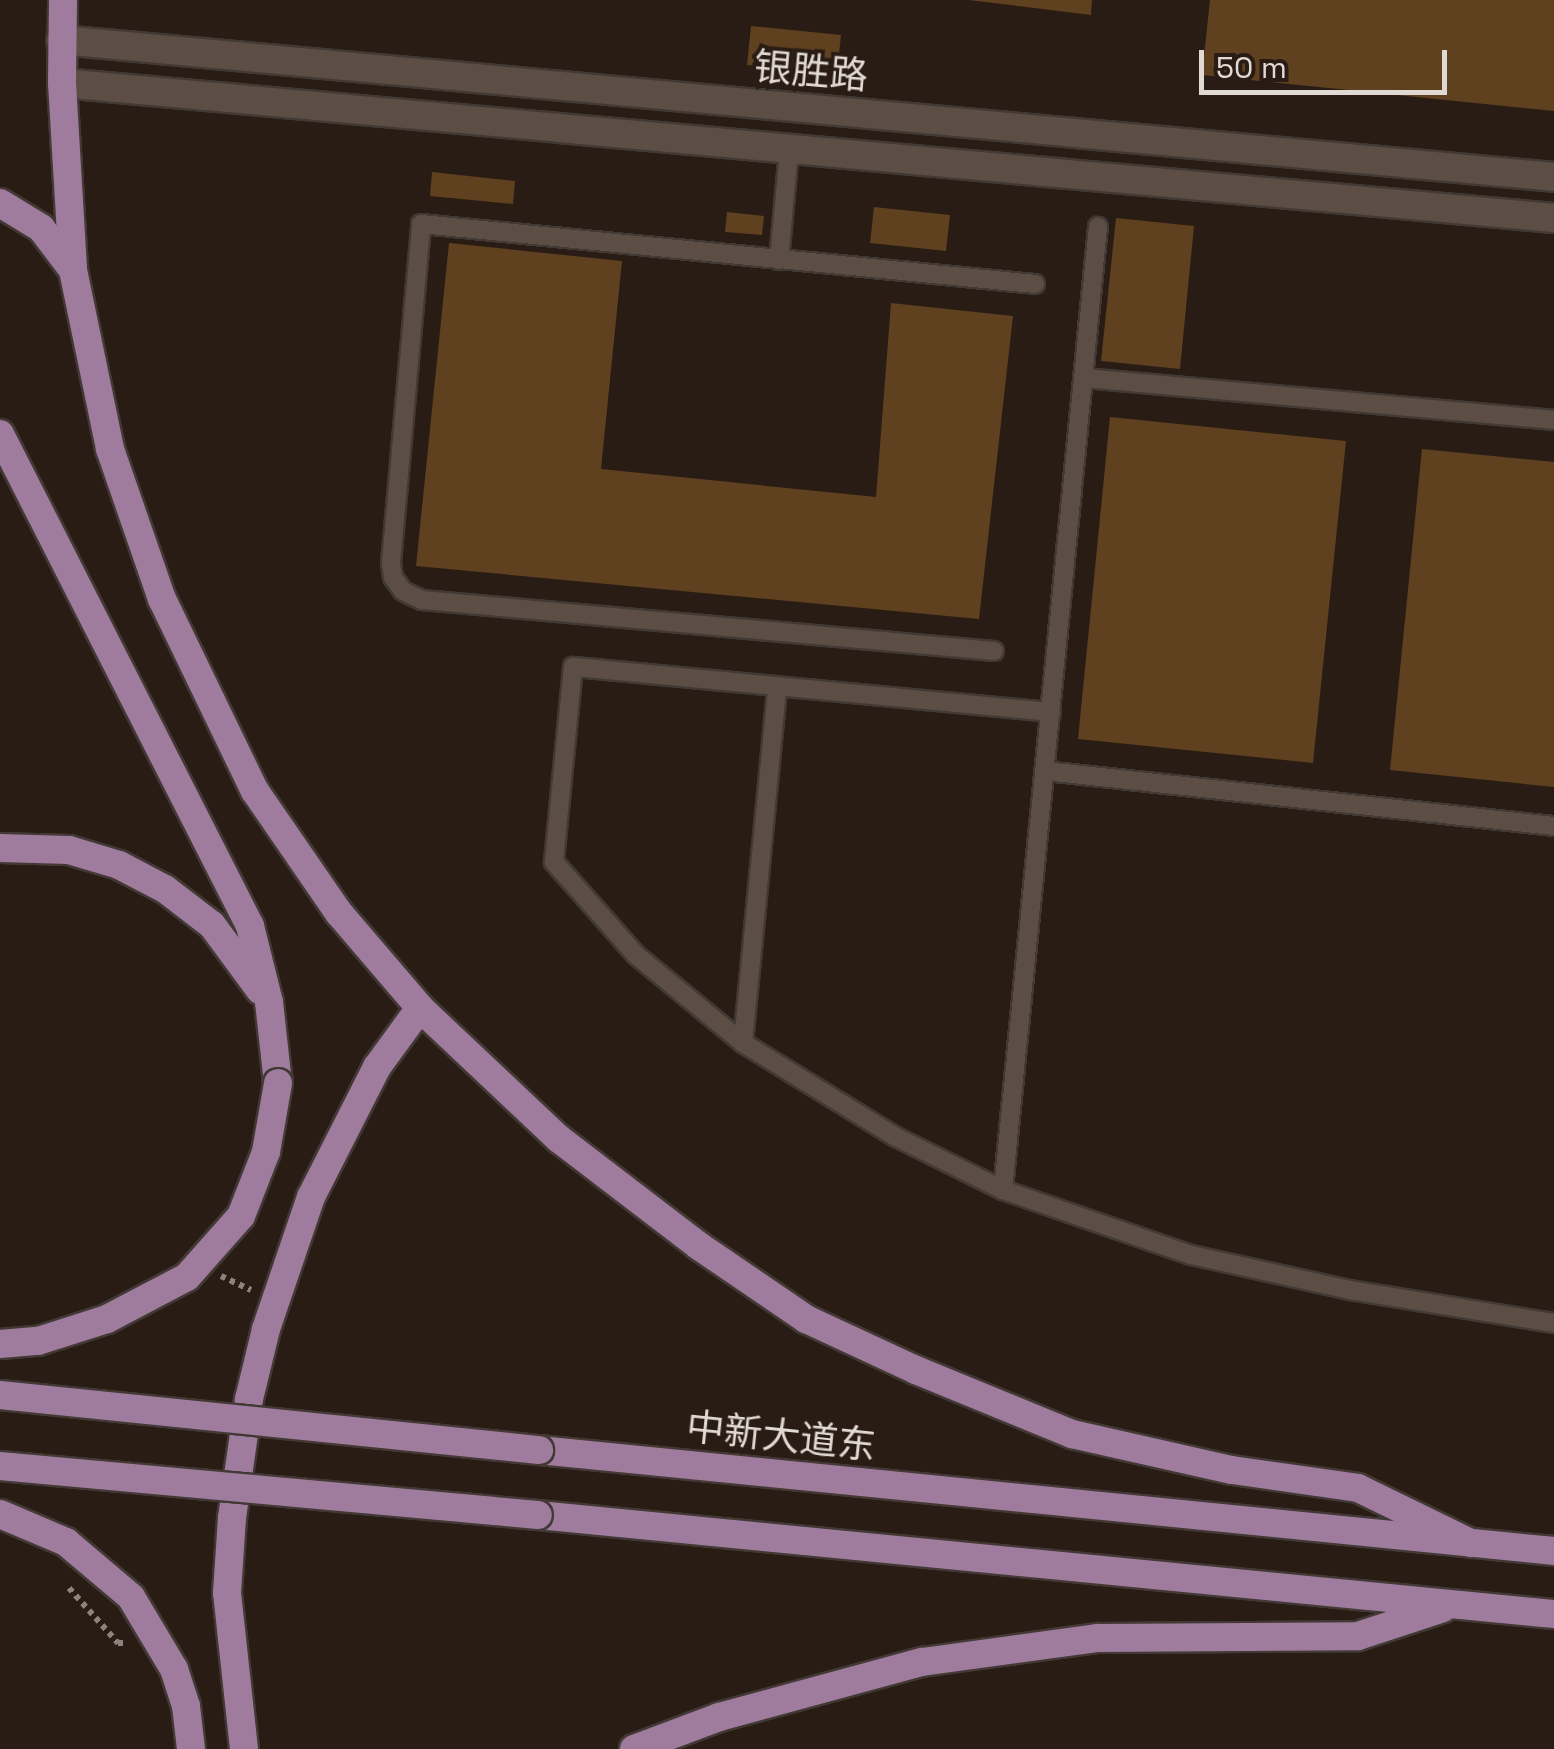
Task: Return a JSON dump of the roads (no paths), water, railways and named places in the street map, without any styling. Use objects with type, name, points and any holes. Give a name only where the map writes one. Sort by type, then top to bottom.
[{"type":"main road","points":[[63,0],[62,83],[73,270],[110,449],[162,599],[254,792],[338,912],[420,1008],[560,1139],[699,1246],[806,1318],[916,1370],[1072,1434],[1232,1470],[1358,1488],[1471,1544]]},
{"type":"main road","points":[[0,203],[40,228],[73,270]]},
{"type":"main road","points":[[0,434],[250,926],[269,1002],[278,1083],[266,1152],[241,1216],[187,1277],[107,1319],[38,1340],[0,1344]]},
{"type":"main road","points":[[0,848],[69,850],[119,865],[165,889],[212,925],[269,1002]]},
{"type":"main road","points":[[244,1749],[227,1593],[232,1518],[249,1398],[280,1283],[310,1198],[376,1067],[420,1008]]},
{"type":"main road","name":"中新大道东","points":[[0,1395],[1554,1551]]},
{"type":"main road","points":[[0,1466],[1554,1614]]},
{"type":"main road","points":[[0,1514],[66,1542],[131,1597],[174,1669],[186,1706],[192,1749]]},
{"type":"main road","points":[[634,1749],[719,1718],[922,1662],[1098,1638],[1358,1636],[1456,1604]]},
{"type":"street","name":"银胜路","points":[[61,40],[1554,176]]},
{"type":"street","name":"银胜路","points":[[62,83],[1554,218]]},
{"type":"lane","points":[[780,260],[789,150]]},
{"type":"lane","points":[[994,651],[422,600],[403,591],[393,577],[421,224],[1035,284]]},
{"type":"lane","points":[[1004,1190],[1098,227]]},
{"type":"lane","points":[[1085,378],[1554,420]]},
{"type":"lane","points":[[1052,712],[574,667],[554,862],[636,954],[742,1042],[896,1137],[1004,1190],[1191,1255],[1350,1290],[1554,1323]]},
{"type":"lane","points":[[742,1042],[777,688]]},
{"type":"lane","points":[[1045,771],[1554,826]]}]
